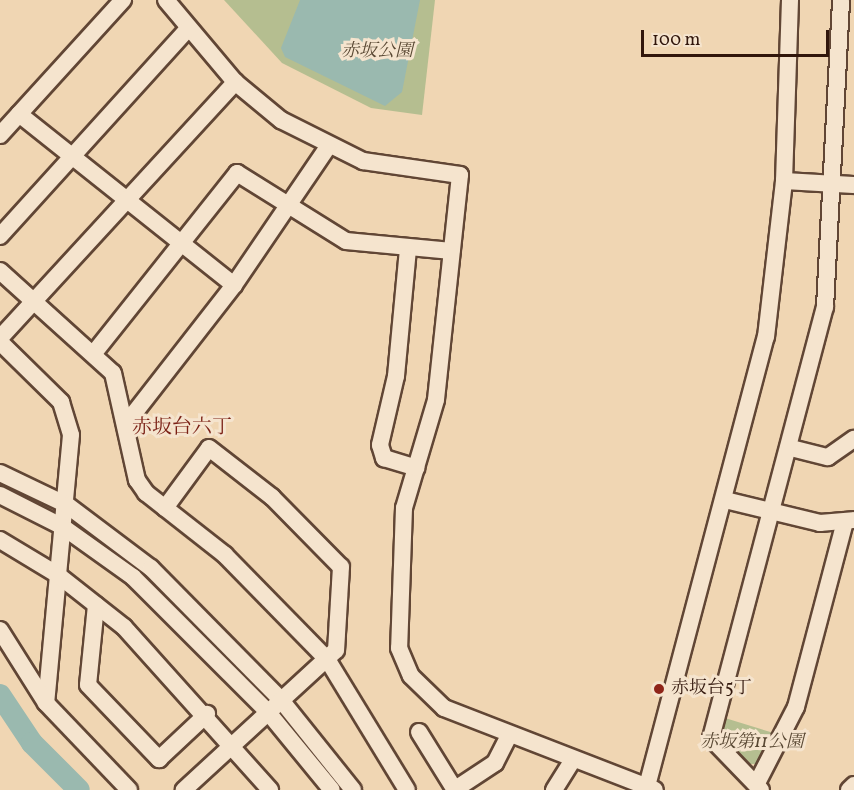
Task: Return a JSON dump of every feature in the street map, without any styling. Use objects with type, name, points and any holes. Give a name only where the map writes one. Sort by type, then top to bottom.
[{"type":"street","points":[[0,135],[123,0]]},
{"type":"street","points":[[166,0],[188,29],[235,82],[281,120],[327,148],[388,168],[460,175],[436,400],[404,508],[399,648],[411,676],[427,695],[509,735],[649,789],[766,337],[784,182],[790,0]]},
{"type":"street","points":[[725,500],[772,514],[820,523],[849,521],[796,707],[760,785],[711,738],[772,514],[791,448],[825,307],[841,0]]},
{"type":"street","points":[[0,236],[188,29]]},
{"type":"street","points":[[0,338],[235,82]]},
{"type":"street","points":[[19,114],[234,285]]},
{"type":"street","points":[[125,425],[234,285],[327,148]]},
{"type":"street","points":[[94,353],[237,173],[286,207],[346,241],[408,249],[452,251]]},
{"type":"street","points":[[784,182],[854,185]]},
{"type":"street","points":[[408,249],[396,376],[380,445],[384,458],[416,468]]},
{"type":"street","points":[[0,271],[94,353],[113,373],[137,480],[165,508],[225,555],[327,659],[407,790]]},
{"type":"street","points":[[0,342],[61,402],[71,435],[67,506],[46,703]]},
{"type":"street","points":[[791,448],[828,457],[854,439]]},
{"type":"street","points":[[165,508],[209,448],[272,497],[341,567],[336,650],[183,790]]},
{"type":"street","points":[[0,473],[67,506],[151,568],[281,700],[353,790]]},
{"type":"street","points":[[0,495],[63,527],[133,577],[267,711],[332,790]]},
{"type":"street","points":[[0,540],[58,575],[124,627],[233,742],[270,790]]},
{"type":"street","points":[[96,605],[88,685],[159,759],[207,714]]},
{"type":"street","points":[[0,630],[46,703],[129,790]]},
{"type":"street","points":[[419,732],[454,790],[495,763],[509,735]]},
{"type":"street","points":[[554,790],[573,760]]},
{"type":"street","points":[[849,790],[854,784]]},
{"type":"green space","name":"赤坂公園","points":[[224,0],[435,0],[422,115],[371,108],[282,63]]},
{"type":"green space","name":"赤坂第11公園","points":[[725,718],[777,734],[760,764],[748,764],[723,739]]},
{"type":"water","name":"赤坂公園","points":[[300,0],[420,0],[402,92],[385,106],[285,57],[281,48]]},
{"type":"waterway","points":[[0,695],[32,743],[79,790]]},
{"type":"place","name":"赤坂台5丁","points":[[659,689]]},
{"type":"district","name":"赤坂台六丁","points":[[182,428]]}]
